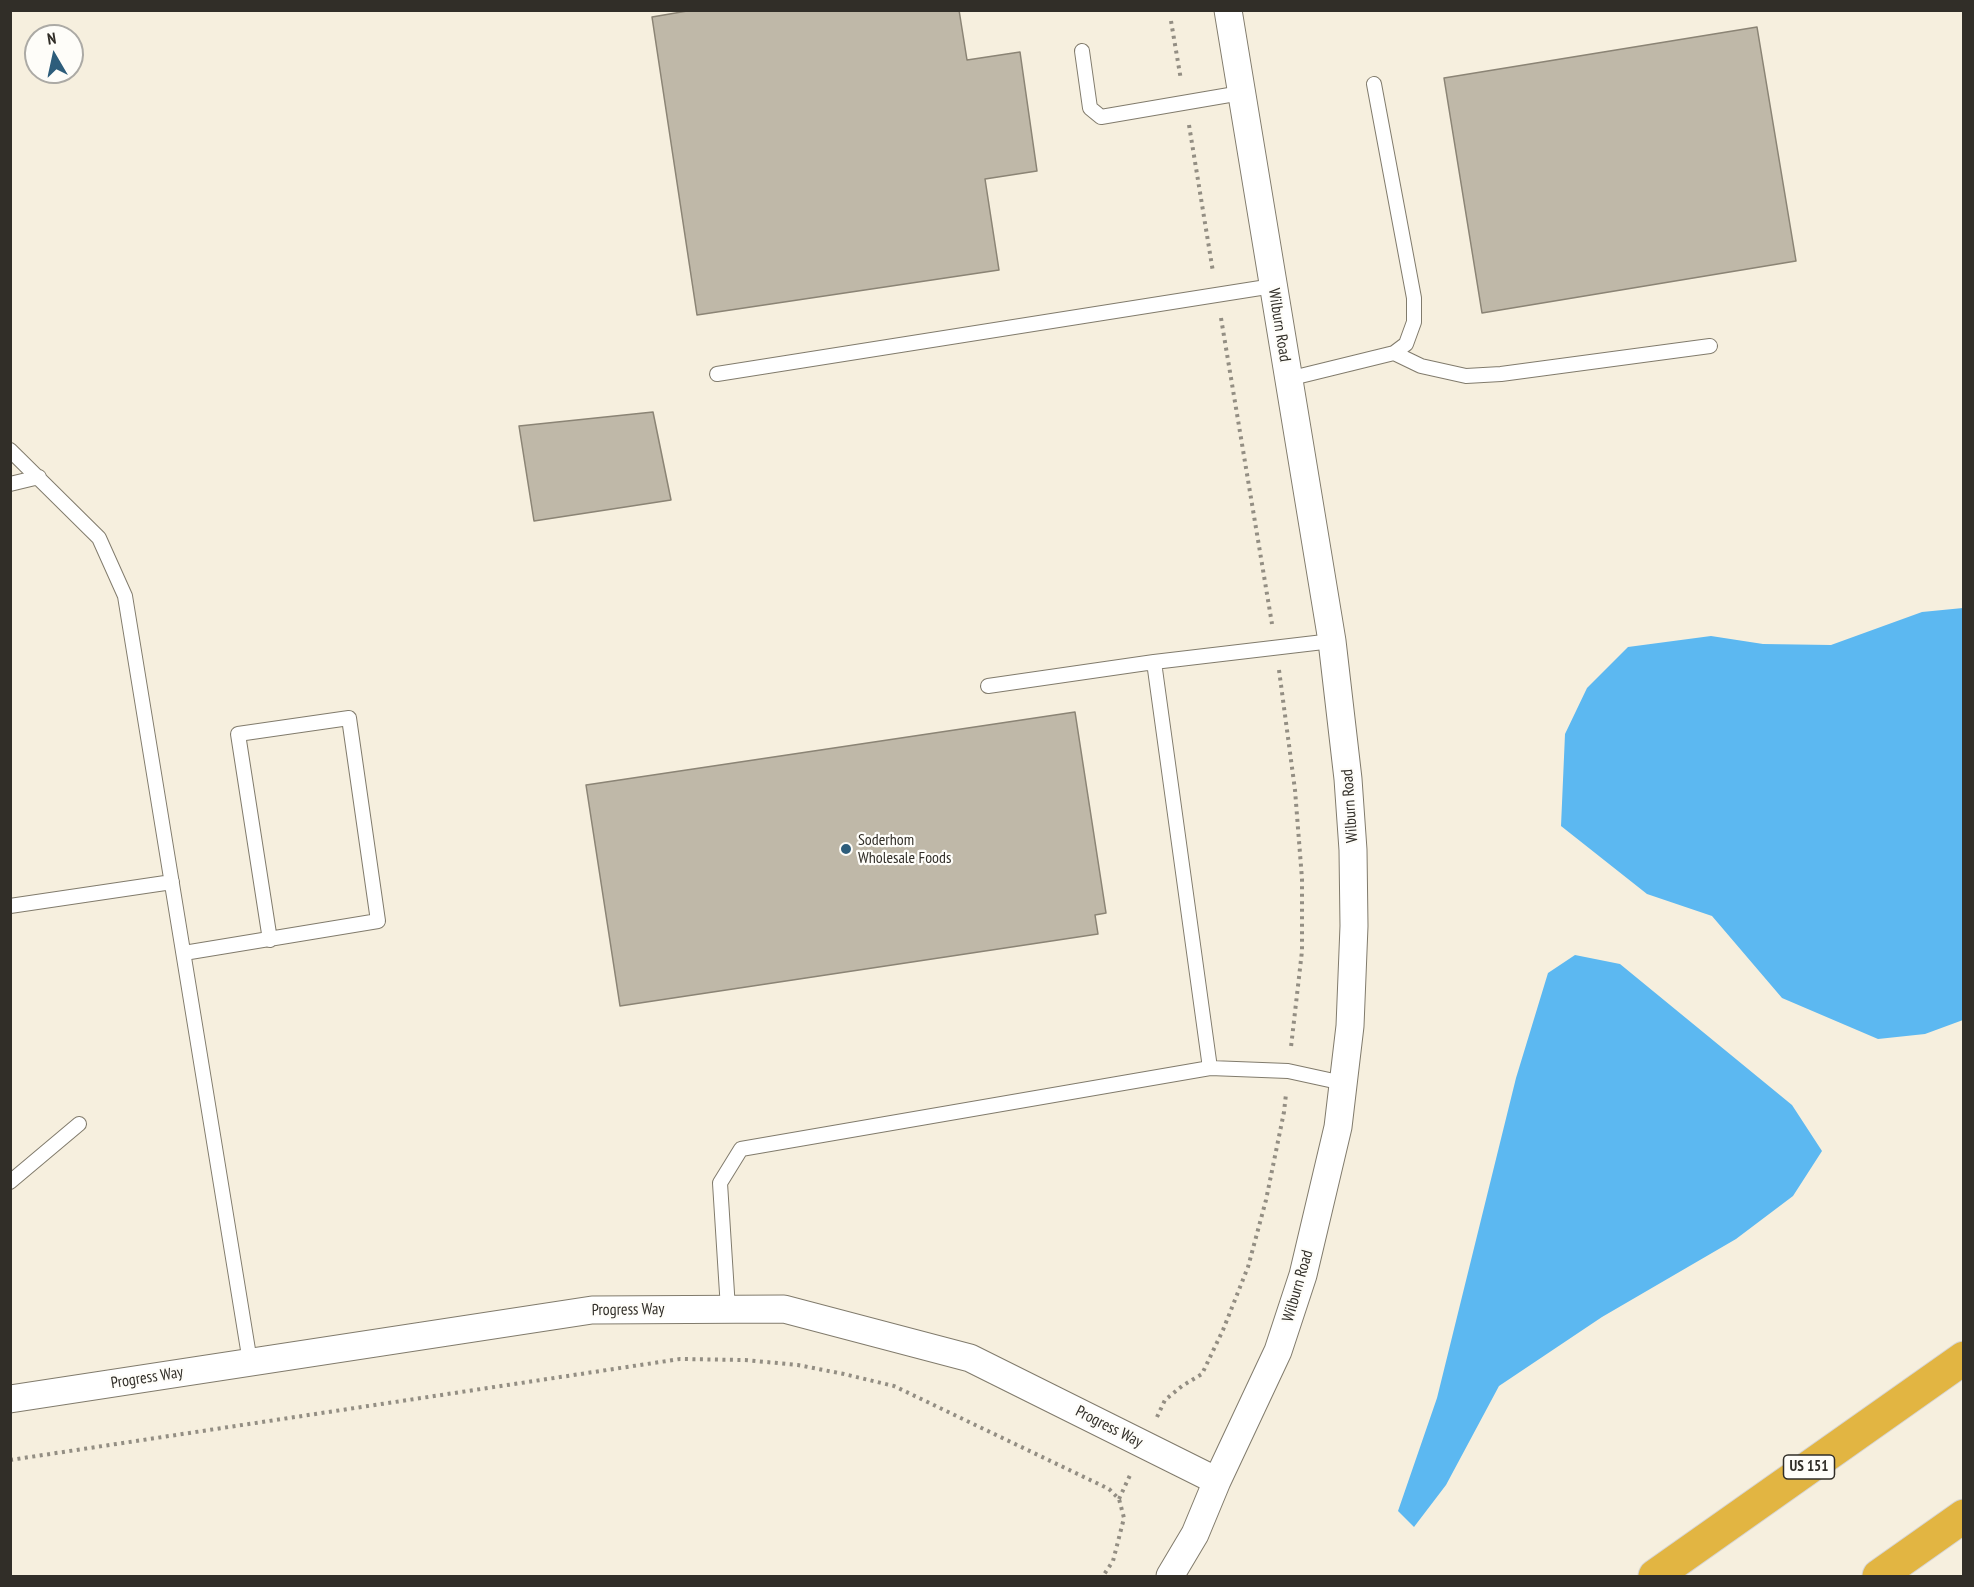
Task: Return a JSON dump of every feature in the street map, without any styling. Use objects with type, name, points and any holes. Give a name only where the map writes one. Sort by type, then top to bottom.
[{"type":"highway","name":"US 151","points":[[1655,1576],[1964,1358]]},
{"type":"highway","points":[[1879,1576],[1964,1516]]},
{"type":"street","name":"Wilburn Road","points":[[1170,1576],[1195,1534],[1217,1481],[1278,1351],[1303,1275],[1338,1127],[1350,1026],[1354,926],[1348,779],[1332,641],[1228,10]]},
{"type":"street","name":"Progress Way","points":[[10,1399],[592,1310],[784,1309],[970,1358],[1217,1481]]},
{"type":"lane","points":[[1082,51],[1090,108],[1101,117],[1241,93]]},
{"type":"lane","points":[[1288,379],[1394,353],[1406,344],[1414,322],[1414,298],[1374,84]]},
{"type":"lane","points":[[717,374],[1273,286]]},
{"type":"lane","points":[[1394,353],[1421,366],[1466,376],[1501,374],[1710,346]]},
{"type":"lane","points":[[10,450],[99,538],[125,596],[250,1362]]},
{"type":"lane","points":[[10,484],[39,477]]},
{"type":"lane","points":[[988,686],[1154,662],[1332,641]]},
{"type":"lane","points":[[1154,662],[1210,1068]]},
{"type":"lane","points":[[184,953],[270,940],[378,921],[349,718],[238,734],[270,940]]},
{"type":"lane","points":[[10,906],[172,882]]},
{"type":"lane","points":[[728,1309],[720,1183],[741,1149],[1210,1068],[1288,1071],[1343,1083]]},
{"type":"lane","points":[[10,1182],[79,1124]]},
{"type":"path","points":[[1119,1499],[1165,1400],[1202,1374],[1248,1267],[1266,1200],[1284,1112],[1302,951],[1302,879],[1295,790],[1276,648],[1171,21]]},
{"type":"path","points":[[10,1460],[680,1359],[745,1360],[798,1365],[894,1386],[1109,1489],[1119,1499],[1124,1518],[1113,1561],[1103,1576]]},
{"type":"water","points":[[1963,608],[1963,1020],[1925,1034],[1878,1039],[1782,998],[1712,916],[1647,894],[1561,826],[1565,734],[1587,688],[1628,647],[1711,636],[1763,644],[1831,645],[1922,612]]},
{"type":"water","points":[[1575,955],[1620,964],[1792,1105],[1822,1151],[1793,1196],[1736,1239],[1602,1317],[1499,1386],[1446,1485],[1414,1527],[1398,1511],[1437,1398],[1516,1078],[1548,973]]},
{"type":"building","points":[[693,10],[959,10],[967,60],[1020,52],[1037,171],[985,179],[999,270],[697,315],[652,17]]},
{"type":"building","points":[[1757,27],[1796,261],[1482,313],[1444,78]]},
{"type":"building","points":[[653,412],[671,500],[534,521],[519,426]]},
{"type":"building","name":"Soderhom Wholesale Foods","points":[[1075,712],[1106,913],[1095,915],[1098,934],[620,1006],[586,785]]},
{"type":"place","name":"Soderhom Wholesale Foods","points":[[846,849]]}]
